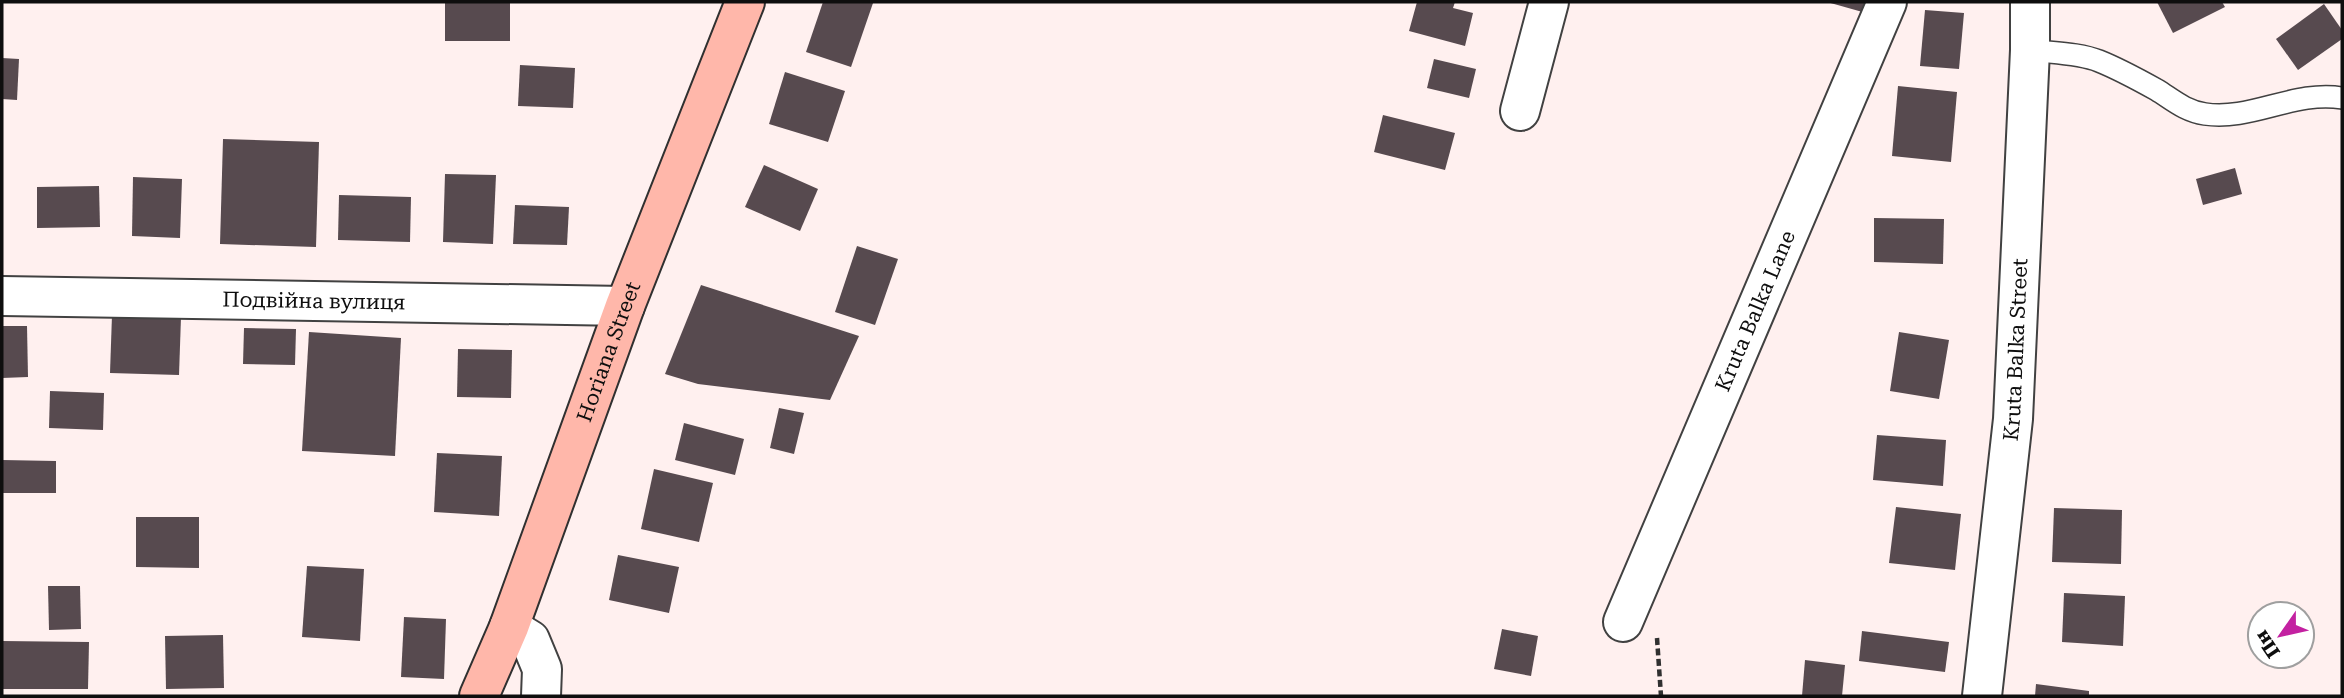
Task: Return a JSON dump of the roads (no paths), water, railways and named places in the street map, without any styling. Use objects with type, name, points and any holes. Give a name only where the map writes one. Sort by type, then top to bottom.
[{"type":"street","name":"Horiana Street","points":[[479,696],[509,627],[625,306],[745,2]]},
{"type":"street","points":[[1520,111],[1549,2]]},
{"type":"street","name":"Kruta Balka Lane","points":[[1623,622],[1887,2]]},
{"type":"street","name":"Kruta Balka Street","points":[[1982,696],[2013,419],[2030,2]]},
{"type":"street","name":"Подвійна вулиця","points":[[2,296],[625,306]]},
{"type":"street","points":[[509,627],[530,640],[542,669],[541,696]]},
{"type":"lane","points":[[2030,50],[2097,60],[2159,91],[2173,103],[2205,114],[2236,113],[2309,96],[2342,98]]}]
